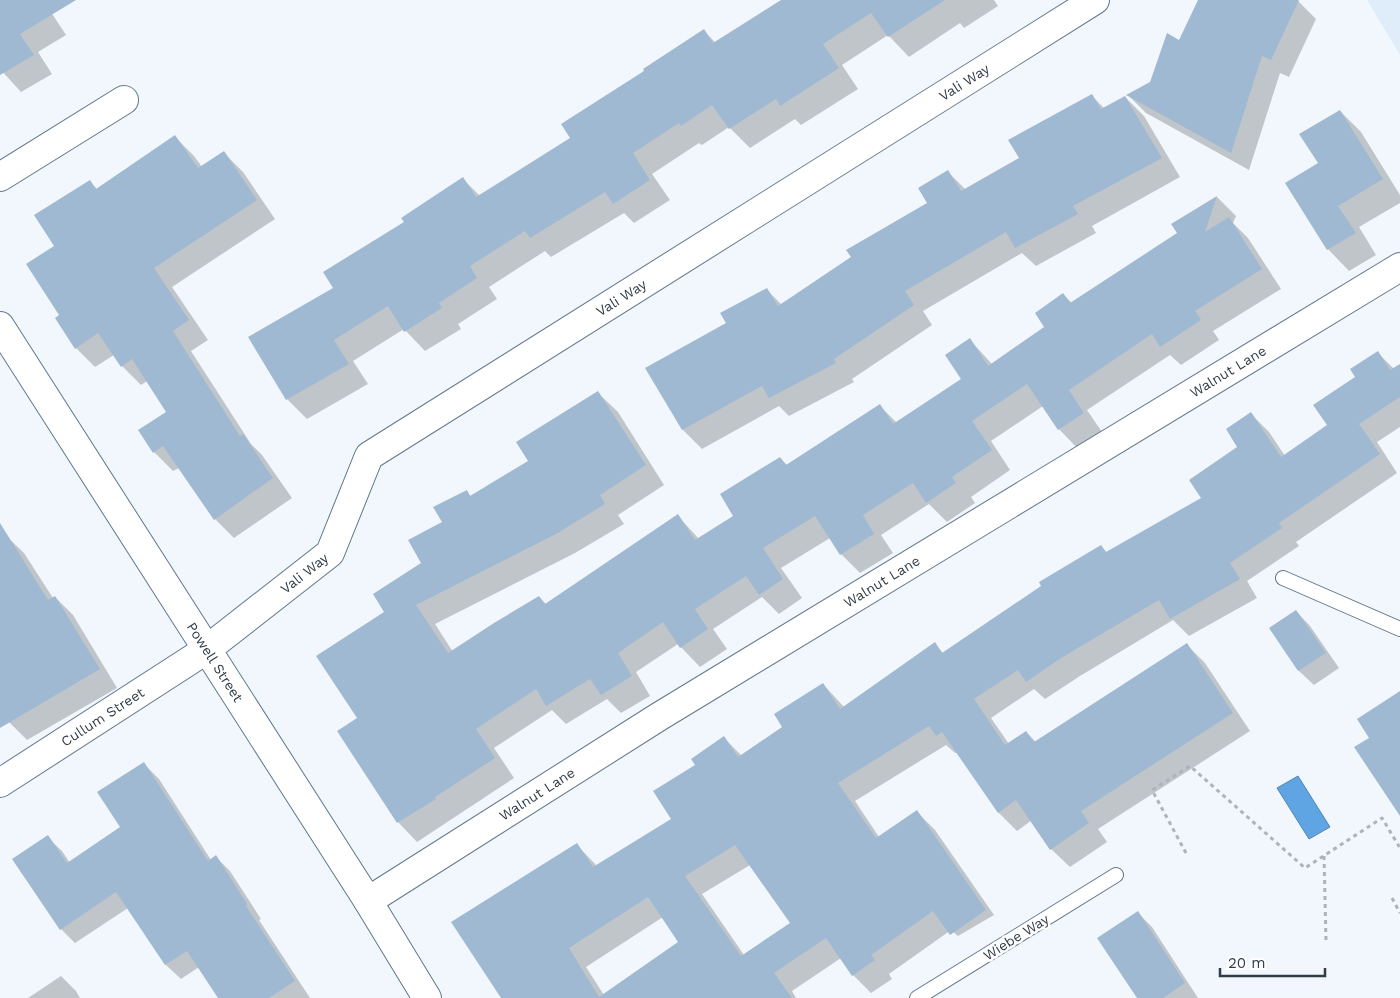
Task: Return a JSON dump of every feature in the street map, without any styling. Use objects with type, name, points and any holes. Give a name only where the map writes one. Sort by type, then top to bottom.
[{"type":"street","name":"Vali Way","points":[[206,650],[330,553],[369,456],[1095,0]]},
{"type":"street","points":[[0,177],[124,100]]},
{"type":"street","name":"Walnut Lane","points":[[368,901],[660,716],[1400,267]]},
{"type":"street","name":"Powell Street","points":[[0,326],[368,901],[427,998]]},
{"type":"street","name":"Cullum Street","points":[[0,783],[206,650]]},
{"type":"lane","points":[[1283,578],[1400,629]]},
{"type":"lane","name":"Wiebe Way","points":[[916,998],[1116,875]]},
{"type":"path","points":[[1186,853],[1152,790],[1190,766],[1305,868],[1382,818],[1400,848]]},
{"type":"path","points":[[1324,856],[1326,941]]},
{"type":"path","points":[[1392,898],[1400,913]]},
{"type":"shaded area","points":[[1367,0],[1400,0],[1400,55]]},
{"type":"water","points":[[1298,776],[1330,827],[1309,839],[1277,788]]},
{"type":"building","points":[[0,0],[76,0],[20,34],[34,55],[0,75]]},
{"type":"building","points":[[781,0],[945,0],[888,37],[871,13],[823,44],[839,68],[780,106],[776,99],[729,129],[712,105],[681,126],[679,123],[633,153],[650,180],[613,204],[605,192],[530,238],[525,231],[470,266],[477,278],[439,303],[442,308],[404,332],[388,306],[334,340],[349,364],[286,400],[248,337],[333,288],[323,272],[404,222],[401,218],[463,177],[476,197],[570,138],[561,124],[644,71],[643,69],[704,29],[713,43]]},
{"type":"building","points":[[1198,0],[1299,0],[1271,60],[1262,56],[1231,153],[1126,95],[1150,82],[1167,33],[1179,40]]},
{"type":"building","points":[[1092,94],[1101,109],[1125,96],[1162,158],[1073,206],[1078,214],[1015,248],[1006,232],[905,291],[914,305],[834,359],[836,363],[769,398],[762,386],[682,430],[645,368],[726,323],[720,313],[767,288],[778,306],[851,257],[846,250],[927,203],[918,188],[948,170],[961,191],[1019,158],[1008,140]]},
{"type":"building","points":[[1340,110],[1383,179],[1338,206],[1356,233],[1327,250],[1285,183],[1318,163],[1299,134]]},
{"type":"building","points":[[175,135],[198,168],[224,151],[257,200],[154,268],[189,320],[173,331],[240,436],[243,434],[273,478],[214,520],[163,446],[153,453],[138,430],[166,412],[132,359],[121,367],[98,333],[75,349],[55,318],[59,315],[26,264],[54,246],[34,215],[90,180],[96,189]]},
{"type":"building","points":[[1217,196],[1205,232],[1229,217],[1262,269],[1195,311],[1201,320],[1160,347],[1152,334],[1069,390],[1084,413],[1058,430],[1027,384],[972,421],[992,450],[952,477],[956,483],[926,503],[913,483],[863,515],[874,534],[840,555],[815,516],[763,548],[783,579],[759,595],[746,576],[695,609],[708,629],[680,648],[663,622],[618,653],[632,676],[601,695],[590,679],[546,706],[536,689],[476,729],[495,758],[435,797],[436,799],[397,823],[337,731],[357,718],[316,656],[384,612],[373,594],[421,563],[408,540],[442,522],[433,507],[467,490],[470,496],[528,461],[516,442],[598,391],[646,465],[600,495],[605,504],[556,534],[416,605],[448,653],[539,596],[545,604],[678,514],[695,540],[733,516],[720,494],[780,457],[786,465],[880,404],[893,424],[961,379],[945,355],[970,338],[988,366],[1044,327],[1035,313],[1063,293],[1070,303],[1177,233],[1171,224]]},
{"type":"building","points":[[1378,351],[1390,370],[1400,364],[1400,397],[1359,424],[1380,454],[1279,523],[1282,528],[1230,563],[1240,579],[1170,619],[1159,600],[1061,658],[1026,682],[1018,670],[974,699],[1005,745],[1026,731],[1034,742],[1187,643],[1233,713],[1081,811],[1089,823],[1050,850],[1016,800],[998,813],[942,732],[936,736],[929,726],[838,783],[876,838],[917,810],[986,910],[950,935],[933,911],[871,955],[875,960],[852,976],[826,938],[774,973],[792,998],[501,998],[451,922],[577,843],[593,867],[671,819],[653,791],[695,765],[691,759],[724,736],[738,757],[782,727],[774,714],[823,683],[840,709],[935,642],[942,653],[1041,586],[1039,582],[1101,545],[1106,552],[1201,498],[1189,480],[1237,447],[1226,429],[1251,412],[1281,457],[1327,425],[1313,405],[1355,377],[1350,369]],"holes":[[[735,845],[790,923],[741,956],[685,876]],[[648,897],[678,942],[599,997],[569,948]]]},
{"type":"building","points":[[0,523],[48,600],[55,596],[100,669],[0,728]]},
{"type":"building","points":[[1296,610],[1326,653],[1298,671],[1269,628]]},
{"type":"building","points":[[1400,691],[1400,816],[1354,747],[1369,738],[1357,719]]},
{"type":"building","points":[[144,762],[208,861],[216,855],[247,904],[246,906],[295,981],[269,998],[218,998],[187,951],[165,965],[116,892],[60,930],[12,859],[48,835],[67,863],[120,827],[97,792]]},
{"type":"building","points":[[1138,911],[1185,983],[1163,998],[1137,998],[1097,938]]}]
